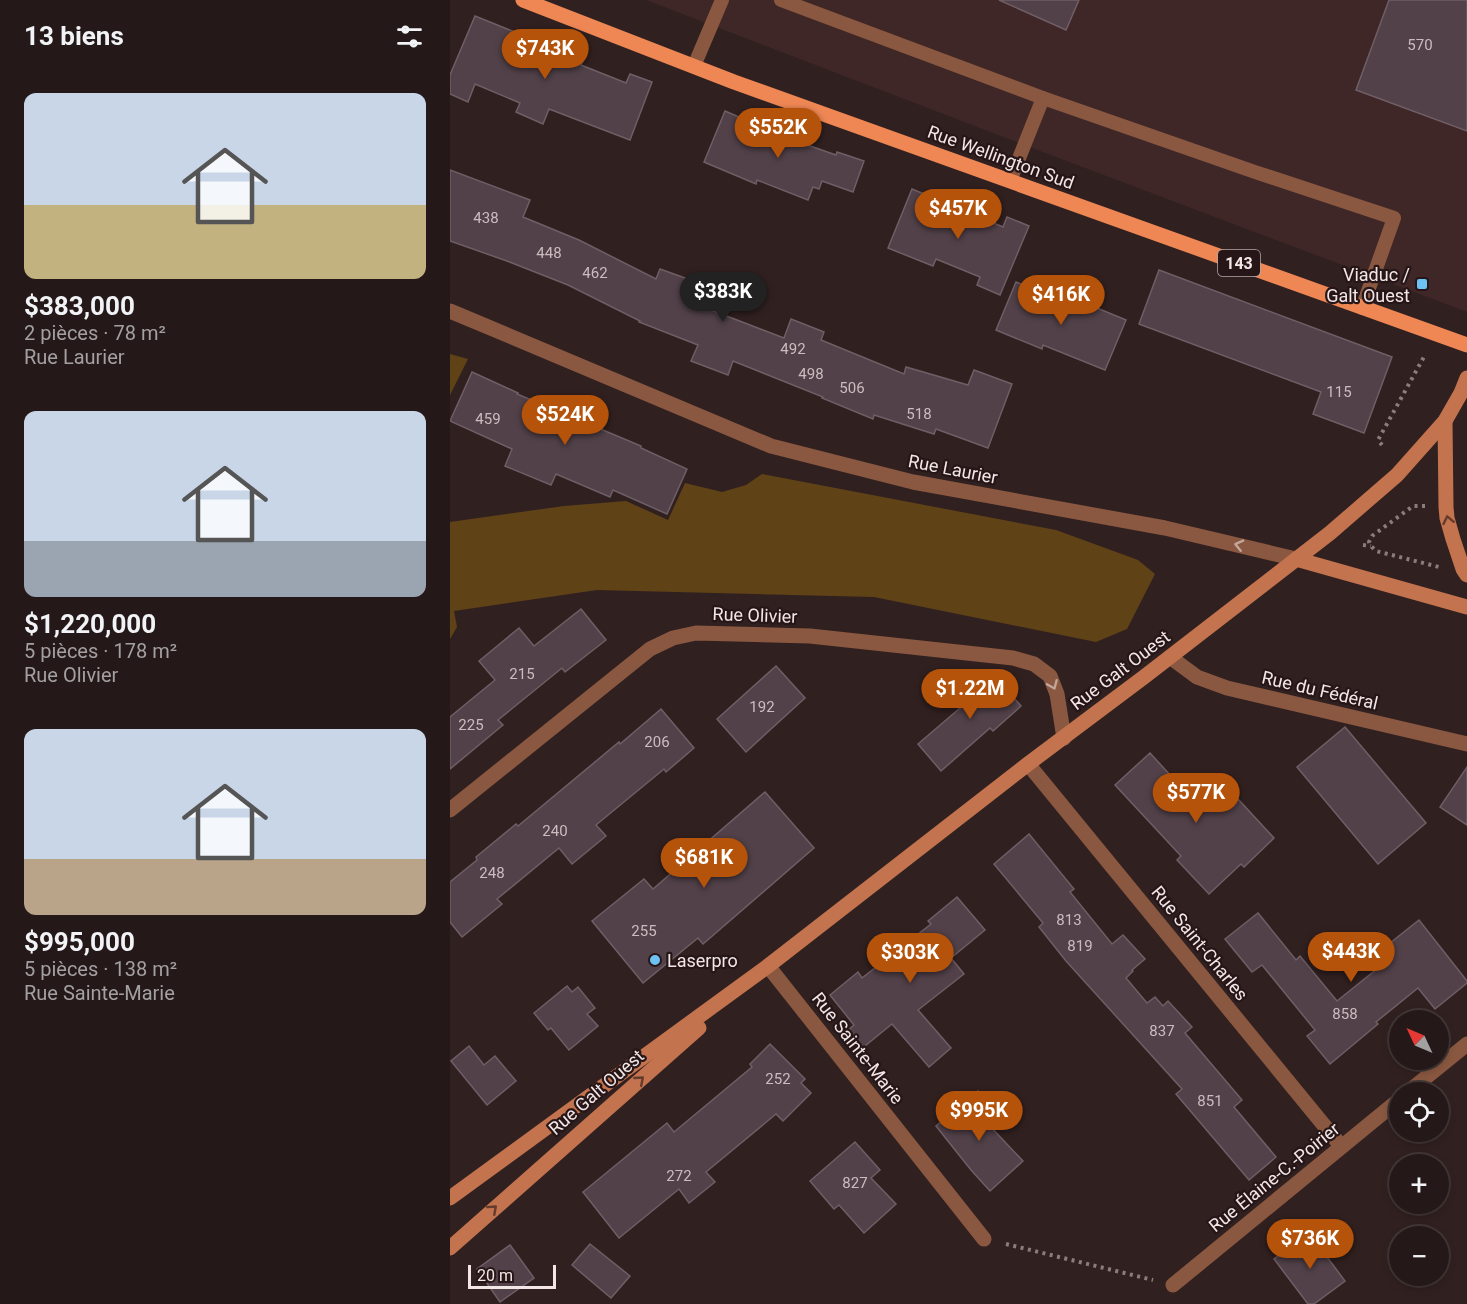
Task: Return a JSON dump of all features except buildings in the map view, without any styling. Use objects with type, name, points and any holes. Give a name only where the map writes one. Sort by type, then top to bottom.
[{"type":"main road","name":"Rue Wellington Sud","points":[[523,0],[694,66],[1467,345]]},
{"type":"main road","name":"Rue Galt Ouest","points":[[450,1198],[768,966],[1296,559],[1397,475],[1445,421],[1467,378]]},
{"type":"main road","points":[[1445,421],[1447,518],[1467,575]]},
{"type":"main road","name":"Rue Laurier","points":[[1296,559],[1467,607]]},
{"type":"main road","name":"Rue Galt Ouest","points":[[450,1248],[768,966]]},
{"type":"street","name":"Rue Laurier","points":[[450,310],[771,447],[913,482],[1165,528],[1296,559]]},
{"type":"street","name":"Rue Olivier","points":[[450,810],[650,649],[673,638],[696,633],[810,636],[1013,658],[1035,664],[1050,676],[1057,694],[1064,738]]},
{"type":"street","name":"Rue du Fédéral","points":[[1170,657],[1197,676],[1227,688],[1467,744]]},
{"type":"street","name":"Rue Saint-Charles","points":[[1029,764],[1341,1146]]},
{"type":"street","name":"Rue Sainte-Marie","points":[[768,966],[984,1239]]},
{"type":"street","points":[[1420,1082],[1467,1044]]},
{"type":"street","name":"Rue Élaine-C.-Poirier","points":[[1173,1284],[1389,1108]]},
{"type":"lane","points":[[694,66],[722,0]]},
{"type":"lane","points":[[781,0],[1043,98],[1394,218],[1362,308]]},
{"type":"lane","points":[[1010,181],[1043,98]]},
{"type":"path","points":[[1382,444],[1378,440],[1425,355]]},
{"type":"path","points":[[1371,546],[1369,542],[1372,537],[1413,506],[1431,506]]},
{"type":"path","points":[[1363,545],[1440,568]]},
{"type":"path","points":[[984,1239],[1173,1284]]},
{"type":"shaded area","points":[[646,0],[1467,0],[1467,312],[1019,143]]},
{"type":"shaded area","points":[[450,354],[468,359],[450,395]]},
{"type":"shaded area","points":[[762,474],[1056,530],[1138,560],[1155,574],[1127,629],[1096,642],[874,597],[597,590],[454,611],[457,627],[450,639],[450,522],[564,506],[626,501],[668,520],[685,483],[722,492],[746,485]]},
{"type":"place","name":"Viaduc / Galt Ouest","points":[[1422,284]]},
{"type":"place","name":"Laserpro","points":[[655,960]]}]
